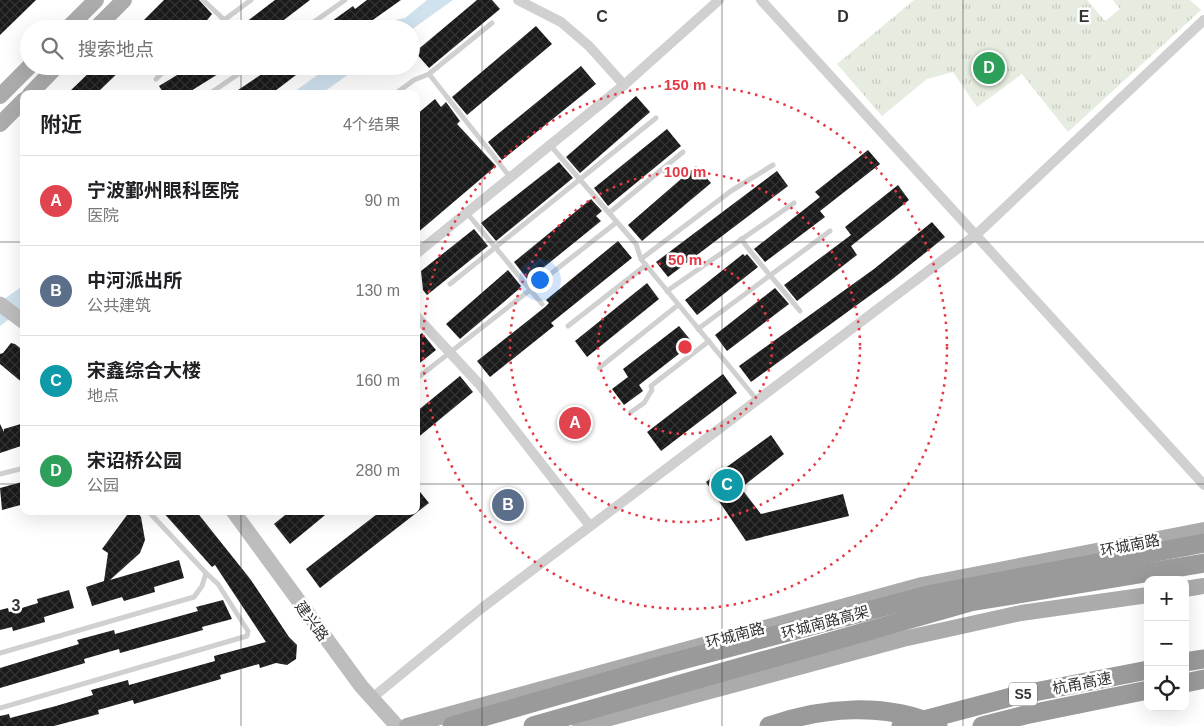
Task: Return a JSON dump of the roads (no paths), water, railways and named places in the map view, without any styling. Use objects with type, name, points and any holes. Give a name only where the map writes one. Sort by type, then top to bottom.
[{"type":"highway","name":"环城南路高架","points":[[452,726],[676,662],[932,594],[1204,543]]},
{"type":"highway","name":"环城南路高架","points":[[533,726],[970,602],[1204,563]]},
{"type":"highway","points":[[1189,661],[1204,658]]},
{"type":"highway","name":"杭甬高速","points":[[901,726],[1019,695],[1144,671]]},
{"type":"highway","points":[[1189,682],[1204,679]]},
{"type":"highway","name":"杭甬高速","points":[[982,726],[1025,715],[1144,691]]},
{"type":"highway","points":[[769,726],[786,720],[831,711],[887,710],[938,726]]},
{"type":"main road","points":[[76,20],[96,0]]},
{"type":"main road","points":[[104,20],[124,0]]},
{"type":"main road","points":[[0,96],[21,75]]},
{"type":"main road","points":[[34,90],[48,75]]},
{"type":"main road","points":[[0,124],[20,104]]},
{"type":"main road","name":"环城南路","points":[[412,724],[922,585],[1204,530]]},
{"type":"main road","points":[[1189,588],[1204,586]]},
{"type":"main road","points":[[580,726],[903,639],[1021,614],[1144,596]]},
{"type":"street","points":[[518,0],[561,22],[589,46],[624,85]]},
{"type":"street","points":[[420,251],[624,85],[719,0]]},
{"type":"street","points":[[762,0],[1204,485]]},
{"type":"street","points":[[372,698],[482,608],[977,234],[1204,20]]},
{"type":"street","points":[[0,304],[20,319]]},
{"type":"street","points":[[420,320],[479,384],[590,526]]},
{"type":"street","name":"建兴路","points":[[237,515],[314,623],[372,698],[397,726]]},
{"type":"lane","points":[[203,0],[224,18],[251,0]]},
{"type":"lane","points":[[317,20],[345,0]]},
{"type":"lane","points":[[400,90],[414,80],[429,74],[492,23]]},
{"type":"lane","points":[[429,74],[510,177]]},
{"type":"lane","points":[[156,79],[160,75]]},
{"type":"lane","points":[[215,90],[237,75]]},
{"type":"lane","points":[[450,284],[581,181],[656,118]]},
{"type":"lane","points":[[550,145],[636,244],[641,260],[757,400]]},
{"type":"lane","points":[[609,213],[683,152]]},
{"type":"lane","points":[[641,260],[731,191],[773,164]]},
{"type":"lane","points":[[667,291],[794,203]]},
{"type":"lane","points":[[466,213],[542,304]]},
{"type":"lane","points":[[420,376],[617,222]]},
{"type":"lane","points":[[698,329],[830,231]]},
{"type":"lane","points":[[741,240],[769,277],[778,283],[800,311]]},
{"type":"lane","points":[[568,326],[646,265]]},
{"type":"lane","points":[[599,368],[678,305]]},
{"type":"lane","points":[[631,412],[644,402],[652,390],[651,386],[708,341]]},
{"type":"lane","points":[[0,474],[20,469]]},
{"type":"lane","points":[[0,708],[248,636],[248,631],[218,584],[152,515]]},
{"type":"lane","points":[[0,653],[194,597],[202,586],[206,573]]},
{"type":"water","points":[[427,0],[453,0],[420,24],[420,20],[395,20],[405,18]]},
{"type":"water","points":[[317,75],[347,75],[327,90],[297,90]]},
{"type":"water","points":[[20,288],[20,311],[0,326],[0,302]]},
{"type":"place","name":"宋诏桥公园","points":[[989,68]]},
{"type":"place","name":"宁波鄞州眼科医院","points":[[575,423]]},
{"type":"place","name":"宋鑫综合大楼","points":[[727,485]]},
{"type":"place","name":"中河派出所","points":[[508,505]]}]
